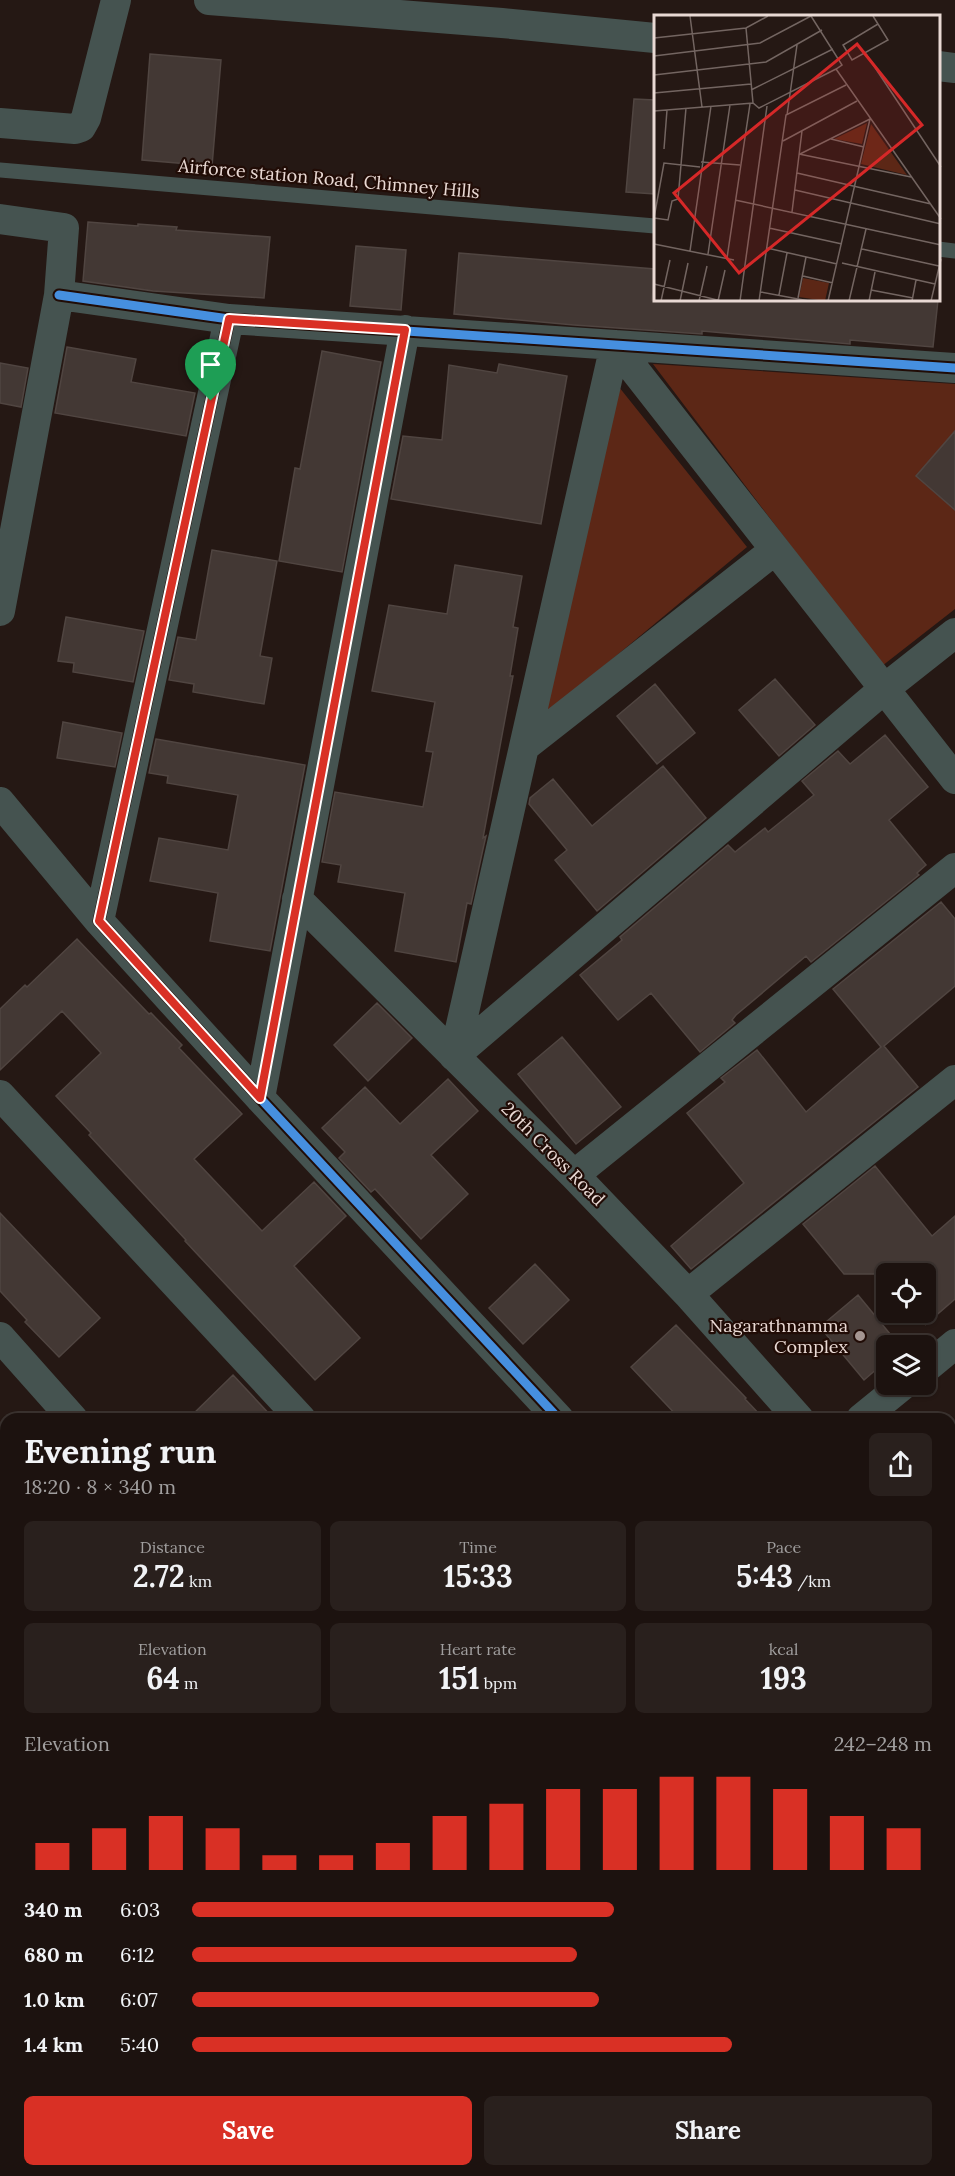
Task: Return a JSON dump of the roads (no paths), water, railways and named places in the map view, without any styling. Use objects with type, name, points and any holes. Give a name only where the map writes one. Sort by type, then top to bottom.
[{"type":"street","points":[[0,123],[75,129],[81,127],[86,118],[116,0]]},
{"type":"street","points":[[209,0],[502,23],[654,38]]},
{"type":"street","points":[[940,66],[955,68]]},
{"type":"street","points":[[0,219],[64,228],[59,295],[0,611]]},
{"type":"street","points":[[59,295],[229,319],[955,368]]},
{"type":"street","points":[[99,921],[229,319]]},
{"type":"street","points":[[260,1098],[405,330]]},
{"type":"street","points":[[615,345],[955,779]]},
{"type":"street","points":[[454,1056],[615,345]]},
{"type":"street","points":[[524,747],[776,550]]},
{"type":"street","points":[[454,1056],[884,689],[955,633]]},
{"type":"street","points":[[0,802],[99,921],[260,1098],[553,1413]]},
{"type":"street","points":[[574,1175],[955,868]]},
{"type":"street","name":"20th Cross Road","points":[[297,899],[574,1175],[688,1294],[794,1413]]},
{"type":"street","points":[[688,1294],[955,1080]]},
{"type":"street","points":[[0,1095],[295,1413]]},
{"type":"street","points":[[0,1338],[68,1413]]},
{"type":"street","points":[[936,1360],[955,1344]]},
{"type":"street","points":[[868,1413],[890,1395]]},
{"type":"lane","name":"Airforce station Road, Chimney Hills","points":[[0,170],[654,226]]},
{"type":"lane","points":[[940,249],[955,251]]},
{"type":"place","name":"Nagarathnamma Complex","points":[[860,1336]]}]
